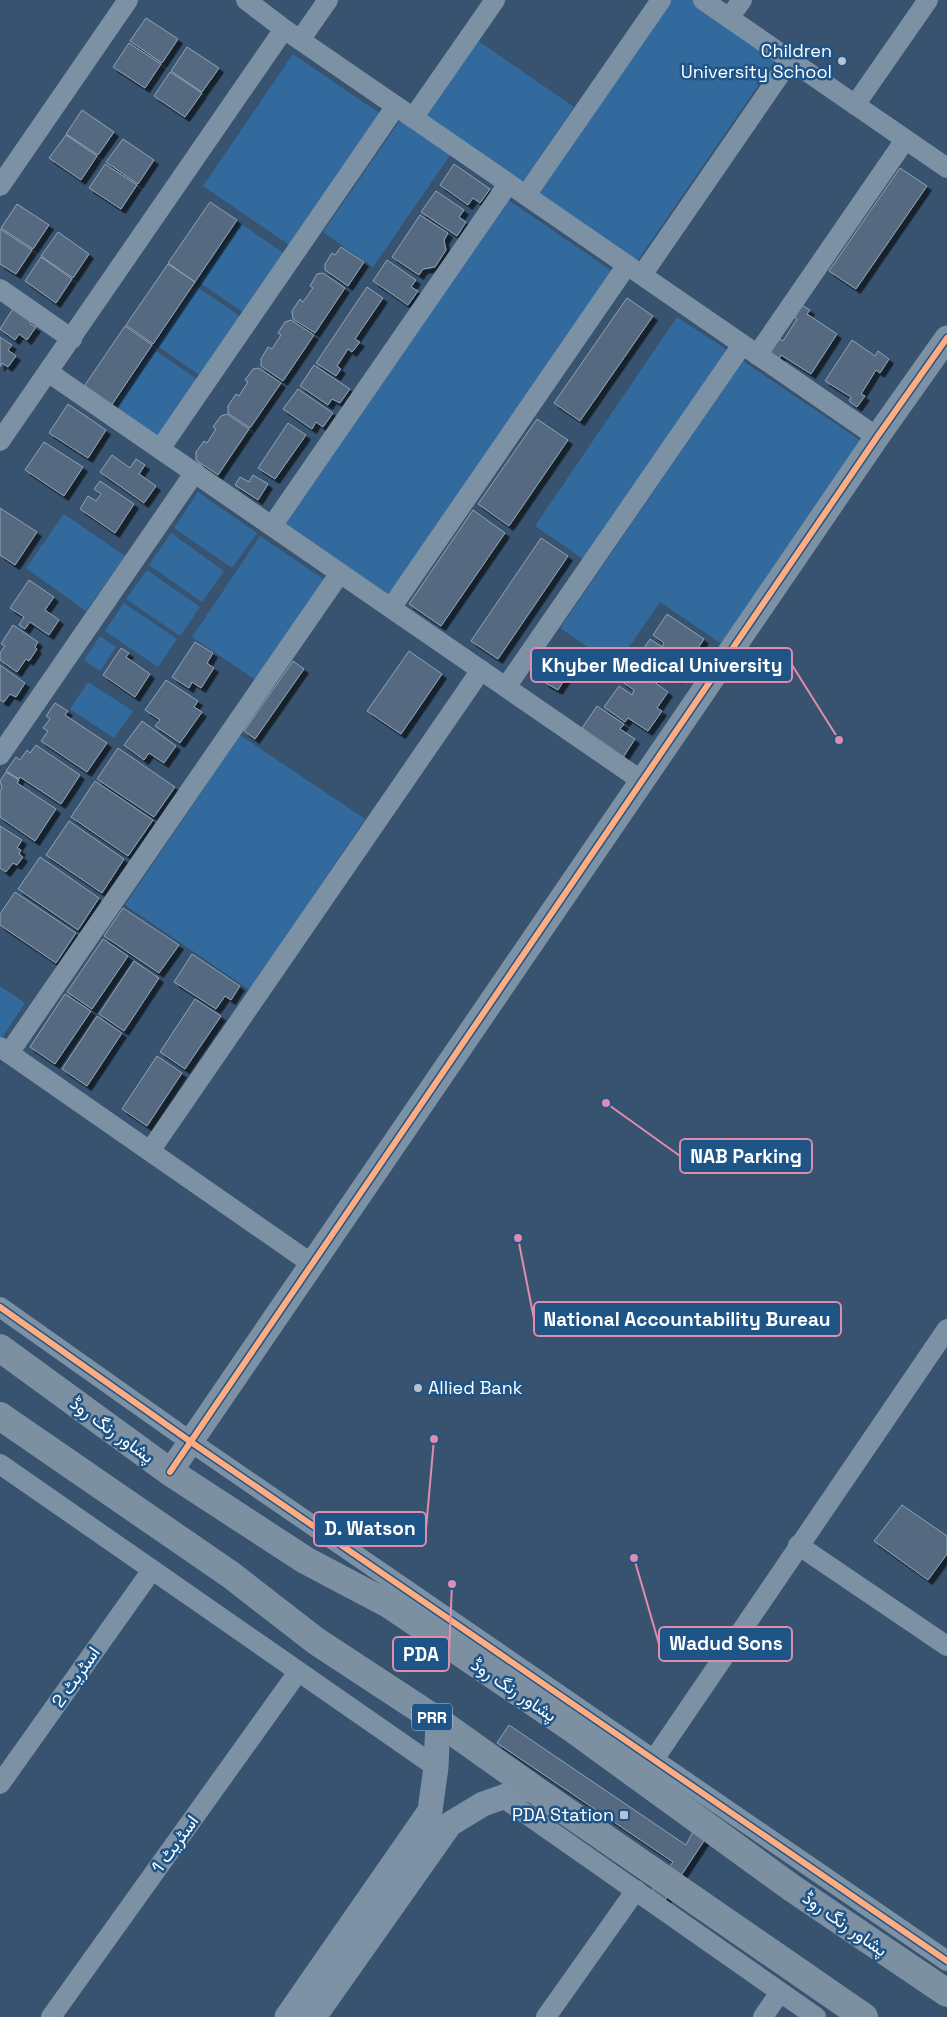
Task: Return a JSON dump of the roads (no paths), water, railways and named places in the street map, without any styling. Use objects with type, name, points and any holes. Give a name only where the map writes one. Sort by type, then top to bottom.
[{"type":"highway","name":"پشاور رنگ روڈ","points":[[0,1348],[170,1472],[305,1560],[390,1605],[647,1769],[792,1888],[947,1992]]},
{"type":"highway","name":"PRR","points":[[0,1416],[231,1575],[316,1640],[438,1721],[864,2017]]},
{"type":"highway","points":[[922,1977],[947,2006]]},
{"type":"street","points":[[0,186],[128,0]]},
{"type":"street","points":[[246,0],[508,184],[877,437]]},
{"type":"street","points":[[0,441],[292,34],[328,0]]},
{"type":"street","points":[[414,118],[495,0]]},
{"type":"street","points":[[526,196],[660,0]]},
{"type":"street","points":[[703,0],[905,140],[944,159]]},
{"type":"street","points":[[730,18],[742,0]]},
{"type":"street","points":[[855,105],[928,0]]},
{"type":"street","points":[[391,608],[634,270],[790,60]]},
{"type":"street","points":[[160,449],[396,106]]},
{"type":"street","points":[[506,687],[749,350],[905,140]]},
{"type":"street","points":[[272,526],[508,184]]},
{"type":"street","points":[[0,289],[72,339]]},
{"type":"street","points":[[170,1472],[877,437],[947,338]]},
{"type":"street","points":[[48,372],[642,781]]},
{"type":"street","points":[[0,755],[195,472]]},
{"type":"street","points":[[312,1264],[4,1050],[340,573]]},
{"type":"street","points":[[150,1151],[481,670]]},
{"type":"street","points":[[0,1307],[647,1769],[947,1961]]},
{"type":"street","points":[[647,1769],[947,1329]]},
{"type":"street","points":[[2,1469],[152,1570],[436,1768]]},
{"type":"street","points":[[798,1545],[947,1646]]},
{"type":"street","name":"اسٹریٹ 2","points":[[0,1784],[152,1570]]},
{"type":"street","name":"اسٹریٹ 1","points":[[51,2017],[298,1672]]},
{"type":"street","points":[[287,2017],[430,1811],[436,1768],[438,1721]]},
{"type":"street","points":[[314,2017],[450,1824],[483,1804],[531,1787]]},
{"type":"street","points":[[502,1797],[816,2017]]},
{"type":"street","points":[[546,2017],[636,1890]]},
{"type":"street","points":[[763,2017],[780,1992]]},
{"type":"place","name":"Children University School","points":[[842,61]]},
{"type":"place","name":"Khyber Medical University","points":[[839,740]]},
{"type":"place","name":"NAB Parking","points":[[606,1103]]},
{"type":"place","name":"National Accountability Bureau","points":[[518,1238]]},
{"type":"place","name":"Allied Bank","points":[[418,1388]]},
{"type":"place","name":"D. Watson","points":[[434,1439]]},
{"type":"place","name":"Wadud Sons","points":[[634,1558]]},
{"type":"place","name":"PDA","points":[[452,1584]]},
{"type":"place","name":"PDA Station","points":[[624,1815]]}]
